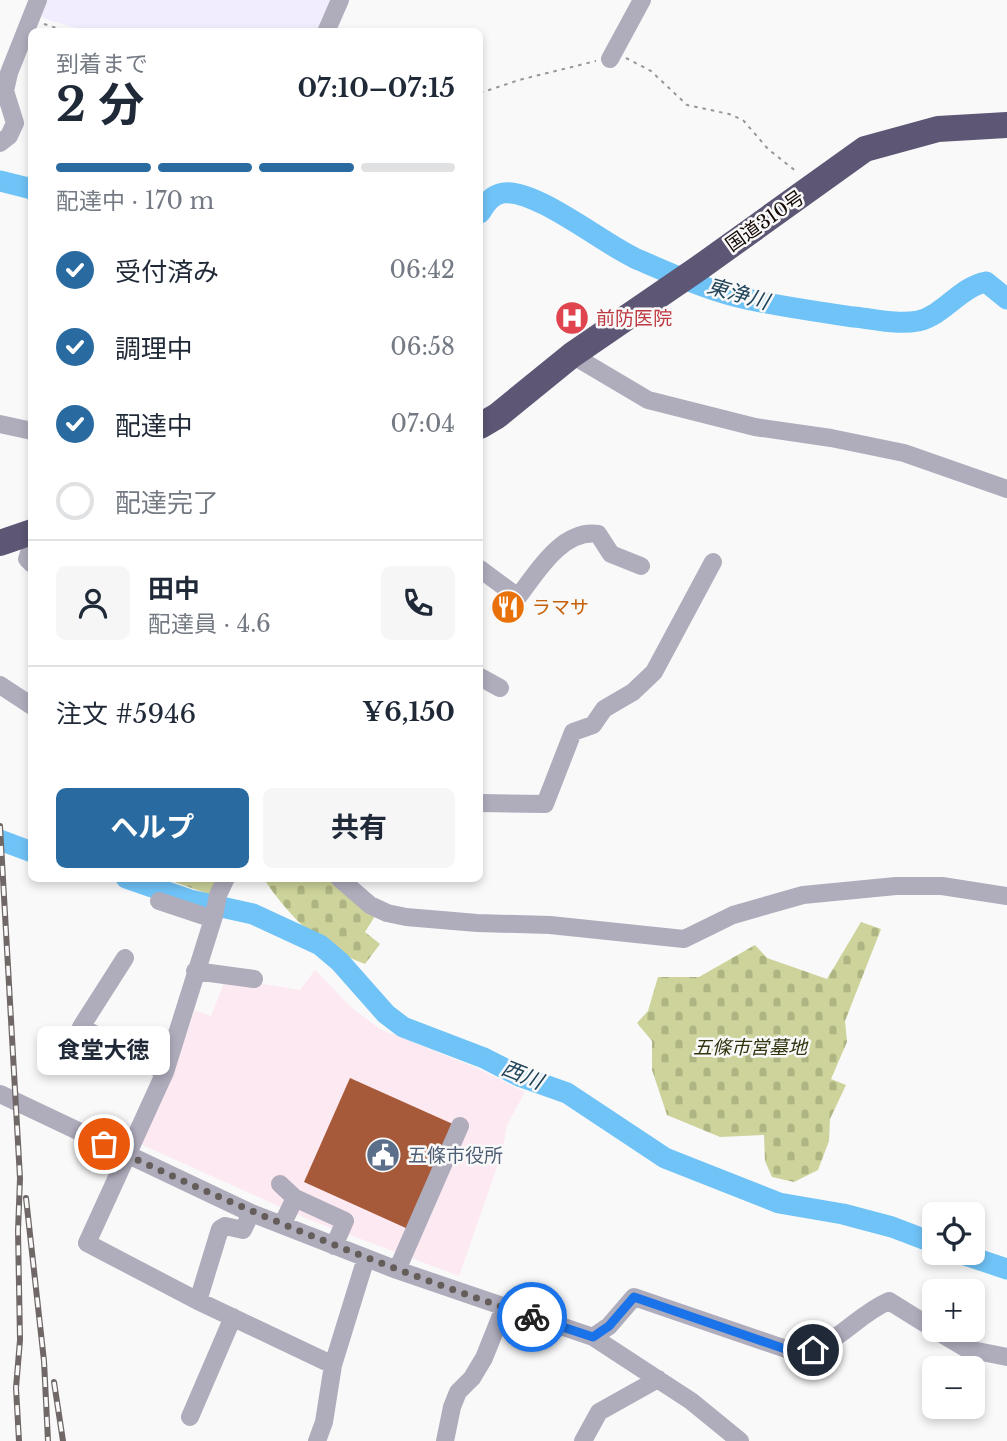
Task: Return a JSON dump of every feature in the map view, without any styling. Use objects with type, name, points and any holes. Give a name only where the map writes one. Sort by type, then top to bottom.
[{"type":"highway","name":"国道310号","points":[[483,424],[572,355],[805,194],[865,149],[937,129],[1007,125]]},
{"type":"highway","points":[[0,542],[28,549]]},
{"type":"street","points":[[0,143],[9,136],[15,123],[5,91],[9,73],[38,0]]},
{"type":"street","points":[[328,28],[340,0]]},
{"type":"street","points":[[610,59],[642,0]]},
{"type":"street","points":[[572,355],[648,400],[755,427],[831,438],[904,453],[1007,489]]},
{"type":"street","points":[[0,424],[28,429]]},
{"type":"street","points":[[483,571],[518,597],[540,567],[565,542],[585,532],[598,534],[611,554],[641,566]]},
{"type":"street","points":[[483,803],[545,804],[573,732],[593,725],[604,709],[633,692],[654,673],[713,562]]},
{"type":"street","points":[[483,679],[500,688]]},
{"type":"street","points":[[0,685],[28,703]]},
{"type":"street","points":[[224,882],[165,1072],[87,1242],[198,1301],[333,1365]]},
{"type":"street","points":[[344,882],[370,905],[406,918],[550,925],[684,939],[733,915],[803,894],[896,886],[942,886],[1007,896]]},
{"type":"street","points":[[159,901],[214,917]]},
{"type":"street","points":[[125,958],[81,1027],[165,1072]]},
{"type":"street","points":[[195,971],[254,979]]},
{"type":"street","points":[[0,1094],[251,1213],[397,1270],[593,1337],[691,1401],[740,1441]]},
{"type":"street","points":[[397,1270],[460,1126]]},
{"type":"street","points":[[280,1184],[295,1198],[345,1221],[334,1246]]},
{"type":"street","points":[[282,1225],[295,1198]]},
{"type":"street","points":[[198,1301],[220,1229],[225,1226],[243,1230],[251,1213]]},
{"type":"street","points":[[317,1441],[324,1422],[333,1365],[366,1258]]},
{"type":"street","points":[[593,1337],[609,1326],[634,1297],[794,1352],[813,1350],[832,1341],[874,1307],[889,1301],[922,1322]]},
{"type":"street","points":[[445,1441],[458,1392],[472,1378],[484,1359],[505,1308]]},
{"type":"street","points":[[190,1417],[233,1317]]},
{"type":"street","points":[[955,1342],[967,1349],[1007,1357]]},
{"type":"street","points":[[583,1441],[599,1412],[657,1379]]},
{"type":"path","points":[[30,20],[56,28]]},
{"type":"path","points":[[483,92],[519,80],[624,57],[651,71],[687,105],[729,114],[743,120],[768,149],[799,174],[805,194]]},
{"type":"shaded area","points":[[44,0],[333,0],[319,28],[76,28],[39,15]]},
{"type":"shaded area","points":[[315,970],[352,1008],[380,1029],[477,1068],[525,1092],[507,1125],[502,1153],[459,1276],[305,1218],[138,1143],[160,1106],[195,1010],[211,1016],[226,978],[300,990]]},
{"type":"green space","points":[[174,882],[218,882],[214,896]]},
{"type":"green space","points":[[266,882],[334,882],[375,916],[365,932],[380,944],[365,964],[320,940],[284,906]]},
{"type":"green space","name":"五條市営墓地","points":[[861,922],[881,929],[845,1021],[847,1042],[831,1079],[846,1085],[830,1119],[829,1141],[818,1170],[794,1182],[772,1177],[765,1161],[764,1135],[720,1137],[667,1115],[652,1070],[652,1041],[637,1023],[648,1011],[658,977],[699,977],[755,945],[767,958],[827,979]]},
{"type":"building","points":[[350,1078],[455,1125],[408,1229],[304,1182]]},
{"type":"waterway","name":"東浄川","points":[[0,181],[28,188]]},
{"type":"waterway","name":"東浄川","points":[[483,209],[495,196],[503,193],[517,194],[552,209],[639,260],[710,289],[764,303],[886,321],[910,322],[927,318],[968,289],[986,282],[1007,299]]},
{"type":"waterway","name":"西川","points":[[0,840],[28,850]]},
{"type":"waterway","name":"西川","points":[[138,882],[190,900],[253,914],[320,945],[340,962],[386,1014],[403,1027],[484,1058],[519,1076],[567,1093],[665,1158],[779,1203],[843,1214],[922,1238]]},
{"type":"waterway","name":"西川","points":[[985,1262],[1007,1269]]},
{"type":"railway","points":[[0,826],[20,1178],[20,1340],[16,1388],[19,1441]]},
{"type":"railway","points":[[26,1198],[44,1361],[48,1441]]},
{"type":"railway","points":[[54,1382],[63,1441]]},
{"type":"way so far","points":[[104,1144],[251,1213],[366,1258],[532,1317]]},
{"type":"place","name":"前防医院","points":[[572,318]]},
{"type":"place","name":"ラマサ","points":[[508,607]]},
{"type":"place","name":"食堂大徳","points":[[104,1144]]},
{"type":"place","name":"五條市役所","points":[[383,1155]]},
{"type":"route","points":[[532,1317],[593,1337],[609,1326],[634,1297],[794,1352],[813,1350]]}]
